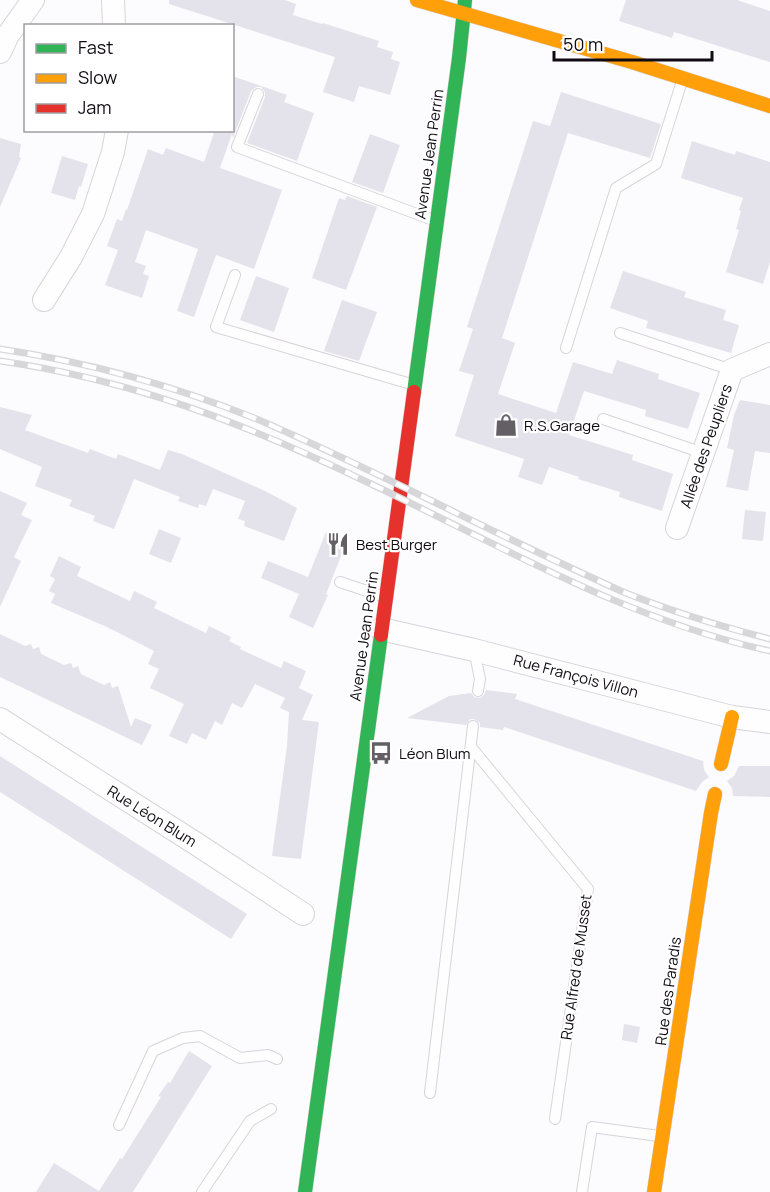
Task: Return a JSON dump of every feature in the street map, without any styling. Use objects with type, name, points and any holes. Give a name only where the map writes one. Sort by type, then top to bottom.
[{"type":"main road","points":[[417,0],[464,7],[770,106]]},
{"type":"main road","name":"Avenue Jean Perrin","points":[[305,1192],[464,7]]},
{"type":"main road","points":[[721,764],[732,717]]},
{"type":"main road","name":"Rue des Paradis","points":[[654,1192],[715,794]]},
{"type":"street","points":[[0,52],[8,35],[33,0]]},
{"type":"street","points":[[113,0],[114,24]]},
{"type":"street","points":[[44,300],[71,257],[93,214],[113,152],[117,132]]},
{"type":"street","name":"Allée des Peupliers","points":[[677,528],[732,370],[770,354]]},
{"type":"street","name":"Rue François Villon","points":[[381,629],[474,650],[732,717],[770,722]]},
{"type":"street","name":"Rue Léon Blum","points":[[0,719],[303,914]]},
{"type":"lane","points":[[566,348],[616,188],[656,164],[683,78]]},
{"type":"lane","points":[[258,94],[237,147],[436,221]]},
{"type":"lane","points":[[236,275],[216,327],[414,385]]},
{"type":"lane","points":[[620,333],[732,370]]},
{"type":"lane","points":[[603,419],[703,453]]},
{"type":"lane","points":[[340,582],[385,597]]},
{"type":"lane","points":[[474,650],[480,679],[478,691]]},
{"type":"lane","points":[[430,1093],[473,726]]},
{"type":"lane","name":"Rue Alfred de Musset","points":[[471,747],[588,889],[555,1119]]},
{"type":"lane","points":[[119,1125],[153,1051],[183,1038],[200,1036],[240,1058],[267,1055],[277,1059]]},
{"type":"lane","points":[[202,1192],[250,1120],[271,1109]]},
{"type":"lane","points":[[582,1192],[592,1127],[663,1136]]},
{"type":"building","points":[[169,0],[285,0],[296,4],[293,15],[379,41],[377,47],[393,52],[391,59],[400,62],[390,95],[359,86],[354,102],[323,92],[335,57],[169,4]]},
{"type":"building","points":[[626,0],[737,0],[770,11],[770,62],[674,32],[672,38],[619,21]]},
{"type":"building","points":[[234,77],[287,95],[284,102],[314,113],[297,161],[247,143],[265,97],[265,92],[261,87],[256,87],[251,91],[233,138],[232,134],[220,168],[282,190],[254,269],[216,255],[194,317],[177,311],[198,249],[146,230],[135,262],[146,266],[143,274],[149,276],[142,298],[105,285],[118,250],[107,246],[117,219],[122,221],[127,210],[148,149],[163,155],[166,148],[204,162],[214,132],[234,132]]},
{"type":"building","points":[[561,92],[661,124],[650,158],[568,133],[502,338],[515,343],[498,394],[556,413],[573,362],[612,374],[617,360],[659,374],[658,379],[700,393],[688,429],[645,416],[646,410],[584,391],[569,435],[633,455],[632,460],[673,474],[662,511],[619,497],[620,492],[549,467],[542,485],[518,477],[524,459],[455,436],[474,375],[459,371],[473,329],[467,327],[533,121],[550,126]]},
{"type":"building","points":[[370,134],[400,145],[383,193],[352,182]]},
{"type":"building","points":[[0,138],[21,144],[19,157],[21,158],[0,207]]},
{"type":"building","points":[[692,141],[735,155],[736,151],[770,162],[770,262],[763,284],[726,272],[739,230],[736,229],[743,198],[681,178]]},
{"type":"building","points":[[62,156],[88,164],[75,200],[51,193]]},
{"type":"building","points":[[347,196],[377,207],[346,290],[312,278],[339,198],[345,200]]},
{"type":"building","points":[[623,271],[686,292],[684,297],[726,310],[723,320],[739,325],[731,353],[646,328],[648,321],[610,308]]},
{"type":"building","points":[[256,276],[289,288],[274,332],[240,320]]},
{"type":"building","points":[[342,300],[377,312],[359,361],[324,351]]},
{"type":"building","points":[[740,400],[770,405],[770,453],[755,451],[748,491],[726,487],[734,450],[727,448],[734,415]]},
{"type":"building","points":[[0,407],[32,415],[25,430],[88,453],[90,449],[116,459],[118,454],[160,470],[168,450],[263,490],[297,508],[284,541],[244,526],[245,521],[238,519],[245,501],[213,489],[206,506],[199,504],[198,508],[178,501],[180,497],[134,479],[114,529],[93,521],[95,516],[69,506],[72,500],[35,486],[42,467],[0,449]]},
{"type":"building","points":[[0,491],[27,503],[21,515],[32,520],[14,557],[21,561],[0,607]]},
{"type":"building","points":[[745,510],[766,512],[763,541],[742,539]]},
{"type":"building","points":[[159,529],[181,538],[171,563],[149,554]]},
{"type":"building","points":[[326,532],[347,541],[326,594],[328,595],[313,628],[289,617],[299,594],[261,578],[268,561],[308,577]]},
{"type":"building","points":[[59,556],[81,567],[77,576],[130,601],[134,591],[157,602],[154,608],[206,633],[209,626],[231,637],[229,641],[241,647],[240,649],[281,668],[284,661],[306,671],[299,688],[313,695],[302,720],[319,722],[301,859],[272,856],[287,746],[289,712],[280,708],[285,698],[255,684],[242,708],[232,703],[222,725],[215,721],[206,740],[192,733],[187,744],[169,736],[184,704],[150,688],[159,669],[148,664],[154,651],[107,627],[51,603],[55,594],[49,591],[55,579],[50,576]]},
{"type":"building","points":[[0,634],[25,646],[31,644],[33,649],[39,647],[41,654],[64,665],[71,663],[73,668],[78,666],[81,674],[104,685],[110,682],[112,688],[118,686],[131,727],[135,718],[152,725],[142,745],[0,677]]},
{"type":"building","points":[[486,690],[517,694],[515,699],[703,761],[704,770],[709,777],[696,791],[504,727],[503,730],[480,727],[480,723],[474,719],[470,719],[466,725],[407,718],[449,696],[471,693],[474,697],[480,698]]},
{"type":"building","points":[[0,756],[247,914],[231,939],[0,792]]},
{"type":"building","points":[[739,766],[770,766],[770,797],[733,796],[732,788],[727,781],[734,776]]},
{"type":"building","points":[[624,1024],[640,1027],[637,1043],[622,1040]]},
{"type":"building","points":[[189,1051],[212,1066],[133,1192],[36,1192],[54,1163],[99,1191],[120,1158],[122,1159],[161,1097],[158,1096],[168,1082],[170,1083]]},
{"type":"railway","points":[[0,349],[99,368],[164,386],[228,408],[324,449],[621,591],[695,618],[770,639]]},
{"type":"railway","points":[[0,361],[97,380],[189,407],[235,424],[324,462],[615,601],[717,637],[770,651]]},
{"type":"traffic: fast","points":[[414,392],[465,0]]},
{"type":"traffic: fast","points":[[305,1192],[381,635]]},
{"type":"traffic: slow","points":[[417,0],[632,62],[770,106]]},
{"type":"traffic: slow","points":[[721,764],[732,717]]},
{"type":"traffic: slow","points":[[654,1192],[715,794]]},
{"type":"traffic: jam","points":[[381,635],[414,392]]},
{"type":"place","name":"R.S.Garage","points":[[506,425]]},
{"type":"place","name":"Best Burger","points":[[338,544]]},
{"type":"place","name":"Léon Blum","points":[[381,753]]}]
